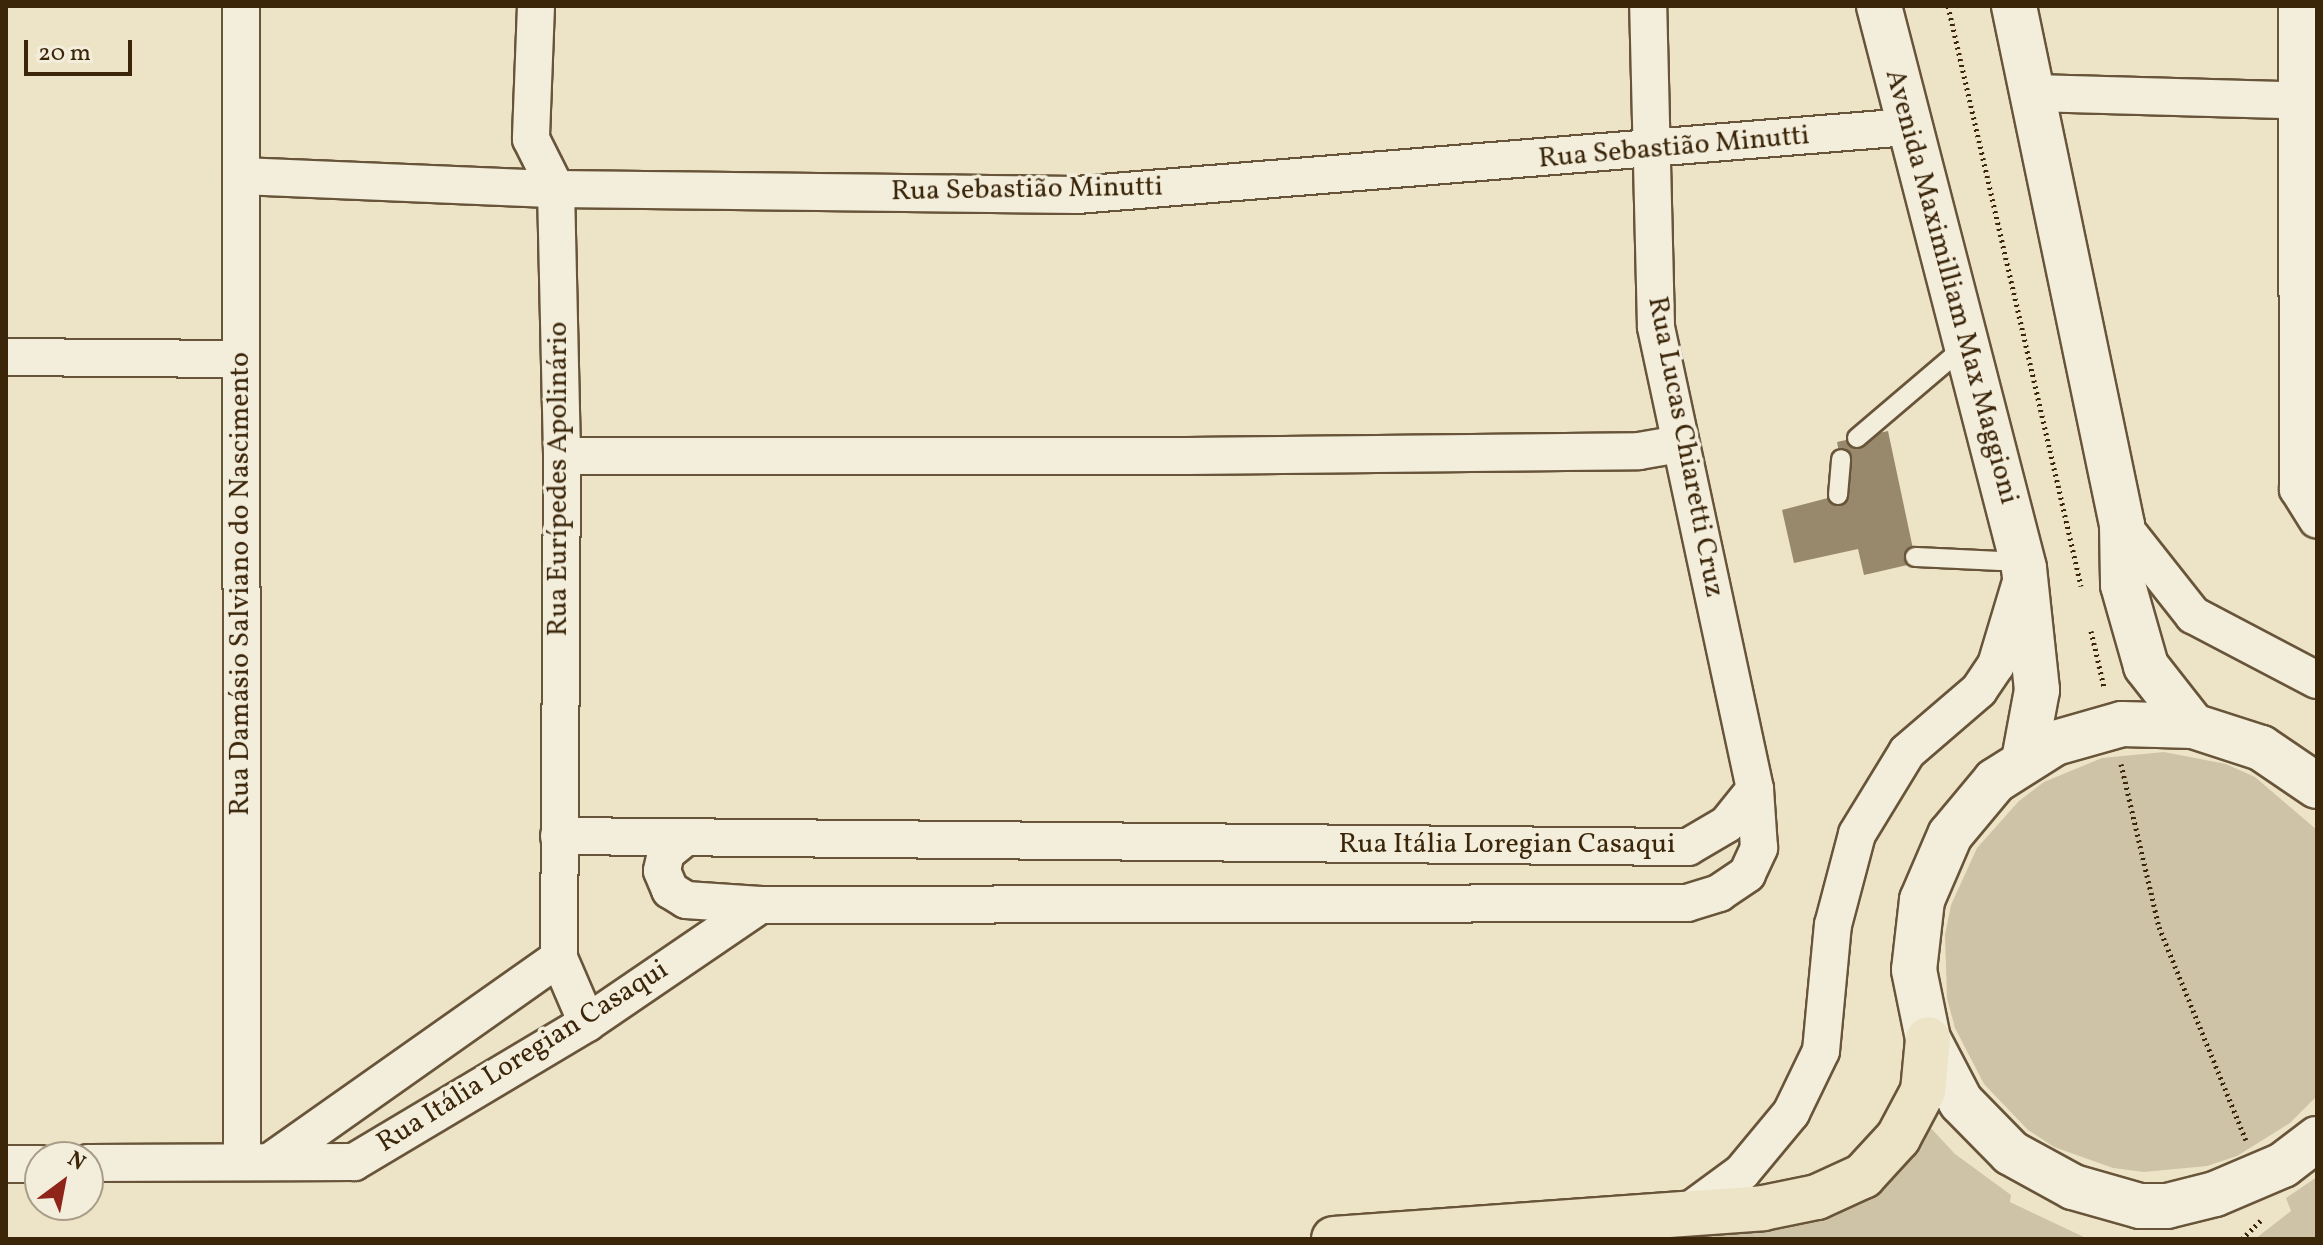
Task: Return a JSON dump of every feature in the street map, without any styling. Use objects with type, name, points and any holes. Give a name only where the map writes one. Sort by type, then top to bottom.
[{"type":"highway","points":[[1334,1239],[1685,1214],[1803,1200],[1863,1176],[1898,1138],[1923,1091],[1928,1039]]},
{"type":"street","name":"Rua Damásio Salviano do Nascimento","points":[[241,6],[241,359],[256,1161]]},
{"type":"street","name":"Rua Eurípedes Apolinário","points":[[536,6],[531,139],[556,189],[562,456],[559,958]]},
{"type":"street","name":"Rua Lucas Chiaretti Cruz","points":[[1648,6],[1648,152],[1656,326],[1755,789]]},
{"type":"street","name":"Avenida Maximilliam Max Maggioni","points":[[1879,6],[1907,127],[2023,565],[2037,690],[2024,760]]},
{"type":"street","points":[[2014,6],[2122,525],[2123,585],[2146,666],[2193,726]]},
{"type":"street","points":[[2297,6],[2306,100],[2298,489],[2316,520]]},
{"type":"street","points":[[2034,93],[2306,100]]},
{"type":"street","name":"Rua Sebastião Minutti","points":[[241,176],[556,189],[1077,195],[1648,152],[1907,127]]},
{"type":"street","points":[[6,357],[241,359]]},
{"type":"street","points":[[562,456],[1234,456],[1639,451],[1679,444]]},
{"type":"street","points":[[2122,525],[2193,615],[2317,680]]},
{"type":"street","points":[[1685,1214],[1742,1172],[1791,1113],[1821,1051],[1833,925],[1841,879],[1857,834],[1907,752],[1979,690],[1996,665],[2023,565]]},
{"type":"street","points":[[2317,786],[2261,748],[2193,726],[2113,726],[2055,743],[2024,760],[1971,807],[1950,835],[1925,889],[1914,970],[1928,1039],[1961,1102],[1984,1130],[2041,1173],[2140,1206],[2167,1206],[2215,1194],[2283,1165],[2317,1139]]},
{"type":"street","name":"Rua Itália Loregian Casaqui","points":[[559,836],[682,840],[1688,847],[1727,824],[1755,789]]},
{"type":"street","name":"Rua Itália Loregian Casaqui","points":[[682,840],[666,853],[662,871],[670,890],[686,900],[760,905],[1687,903],[1719,893],[1747,874],[1759,848],[1755,789]]},
{"type":"street","name":"Rua Itália Loregian Casaqui","points":[[104,1163],[354,1162],[587,1023],[760,905]]},
{"type":"street","points":[[559,958],[587,1023]]},
{"type":"street","name":"Rua Itália Loregian Casaqui","points":[[256,1161],[559,958]]},
{"type":"street","points":[[2183,1239],[2215,1194]]},
{"type":"street","points":[[2107,1197],[2142,1239]]},
{"type":"lane","points":[[1857,438],[1964,347]]},
{"type":"lane","points":[[1838,495],[1841,459]]},
{"type":"lane","points":[[1915,557],[2023,565]]},
{"type":"shaded area","points":[[2164,752],[2226,764],[2255,777],[2317,830],[2317,1096],[2290,1123],[2237,1156],[2207,1166],[2144,1172],[2113,1168],[2054,1147],[2028,1130],[1984,1084],[1955,1028],[1947,998],[1945,935],[1951,905],[1977,848],[2019,801],[2044,782],[2102,758]]},
{"type":"shaded area","points":[[1928,1125],[1955,1154],[2011,1195],[2010,1202],[2088,1239],[1629,1239],[1860,1201],[1887,1183]]},
{"type":"shaded area","points":[[2317,1177],[2317,1239],[2255,1239],[2291,1211],[2286,1198]]},
{"type":"building","points":[[1888,431],[1916,563],[1864,575],[1858,549],[1794,563],[1782,510],[1847,493],[1837,442]]}]
